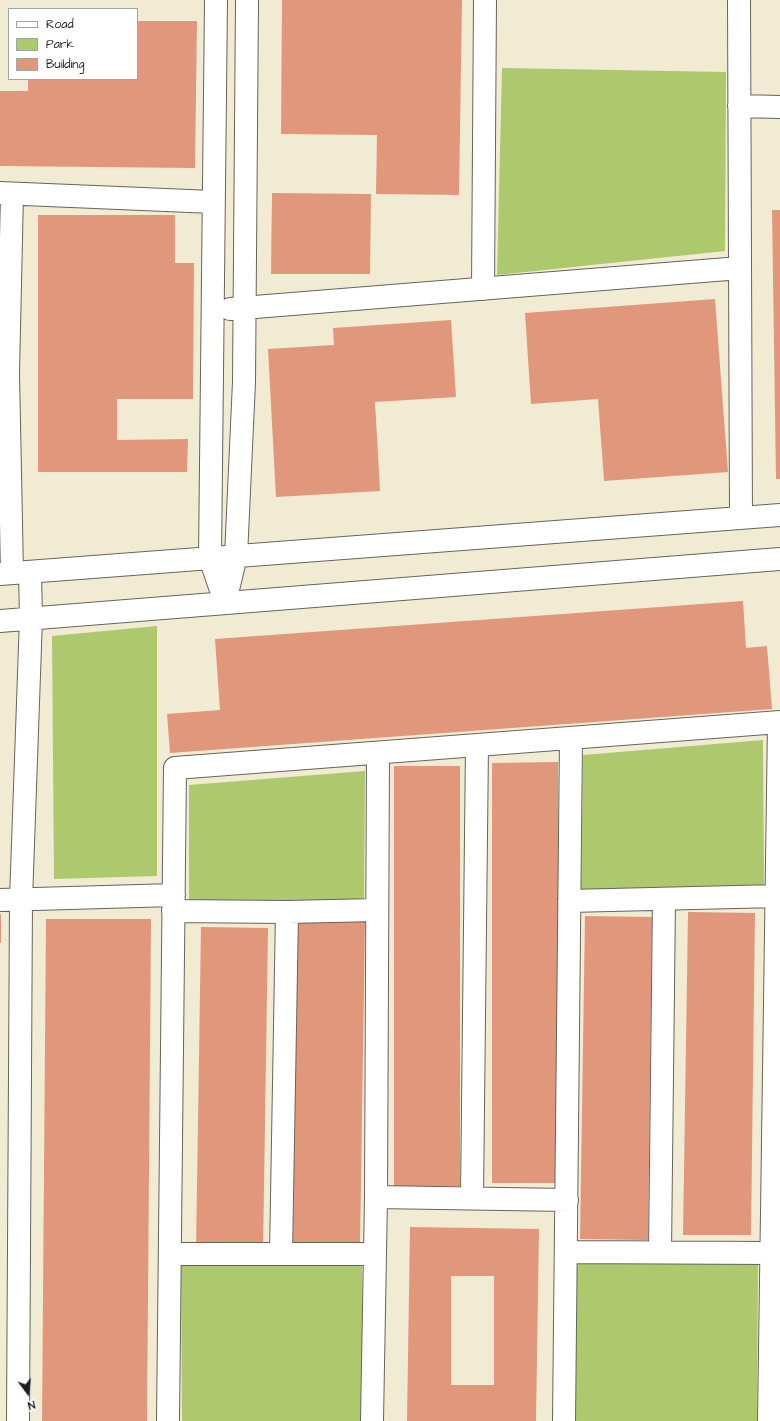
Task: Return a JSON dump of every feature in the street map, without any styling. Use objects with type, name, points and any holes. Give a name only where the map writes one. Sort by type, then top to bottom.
[{"type":"street","points":[[216,0],[210,558],[225,602]]},
{"type":"street","points":[[225,602],[236,556],[244,382],[247,0],[237,0]]},
{"type":"street","points":[[483,289],[486,0]]},
{"type":"street","points":[[739,0],[741,518]]},
{"type":"street","points":[[739,106],[780,107]]},
{"type":"street","points":[[18,1421],[10,900],[31,618],[14,573],[4,373],[6,193],[213,202]]},
{"type":"street","points":[[212,311],[740,268]]},
{"type":"street","points":[[14,573],[780,514]]},
{"type":"street","points":[[0,621],[780,559]]},
{"type":"street","points":[[168,1421],[175,768],[780,722],[769,1421]]},
{"type":"street","points":[[564,1421],[571,738]]},
{"type":"street","points":[[472,1198],[477,745]]},
{"type":"street","points":[[372,1421],[376,1198],[378,753]]},
{"type":"street","points":[[569,901],[777,896]]},
{"type":"street","points":[[660,1252],[664,899]]},
{"type":"street","points":[[10,900],[174,903],[287,912],[377,910]]},
{"type":"street","points":[[282,1254],[287,912]]},
{"type":"street","points":[[376,1198],[567,1200]]},
{"type":"street","points":[[566,1252],[771,1253]]},
{"type":"street","points":[[170,1254],[375,1254]]},
{"type":"green space","points":[[502,68],[726,72],[725,251],[497,275]]},
{"type":"green space","points":[[157,626],[157,876],[54,879],[52,636]]},
{"type":"green space","points":[[763,740],[764,889],[581,893],[583,755]]},
{"type":"green space","points":[[365,771],[364,902],[189,903],[189,785]]},
{"type":"green space","points":[[362,1263],[363,1421],[182,1421],[181,1265]]},
{"type":"green space","points":[[576,1263],[758,1263],[757,1421],[575,1421]]},
{"type":"building","points":[[282,0],[462,0],[459,195],[376,194],[377,135],[281,134]]},
{"type":"building","points":[[138,21],[197,21],[195,168],[0,166],[0,91],[28,91],[28,80],[138,80]]},
{"type":"building","points":[[272,193],[371,194],[370,274],[271,274]]},
{"type":"building","points":[[772,210],[780,210],[780,479],[776,479]]},
{"type":"building","points":[[38,215],[175,215],[175,263],[194,263],[193,399],[117,399],[117,440],[188,439],[187,472],[38,472]]},
{"type":"building","points":[[715,299],[728,472],[604,481],[598,399],[531,404],[525,313]]},
{"type":"building","points":[[451,320],[456,397],[375,402],[380,491],[276,497],[268,349],[334,345],[333,328]]},
{"type":"building","points":[[743,601],[746,648],[767,646],[772,709],[170,753],[167,714],[220,710],[215,639]]},
{"type":"building","points":[[558,762],[558,1183],[492,1183],[492,763]]},
{"type":"building","points":[[394,766],[460,766],[460,1186],[394,1187]]},
{"type":"building","points":[[688,912],[755,913],[751,1235],[683,1235]]},
{"type":"building","points":[[1,914],[1,943],[0,943]]},
{"type":"building","points":[[585,916],[652,917],[648,1240],[580,1239]]},
{"type":"building","points":[[46,919],[151,919],[147,1421],[42,1421]]},
{"type":"building","points":[[297,922],[365,922],[360,1245],[293,1244]]},
{"type":"building","points":[[201,927],[268,928],[263,1251],[196,1250]]},
{"type":"building","points":[[410,1227],[539,1229],[536,1421],[407,1421]],"holes":[[[451,1276],[494,1276],[494,1385],[451,1385]]]}]
